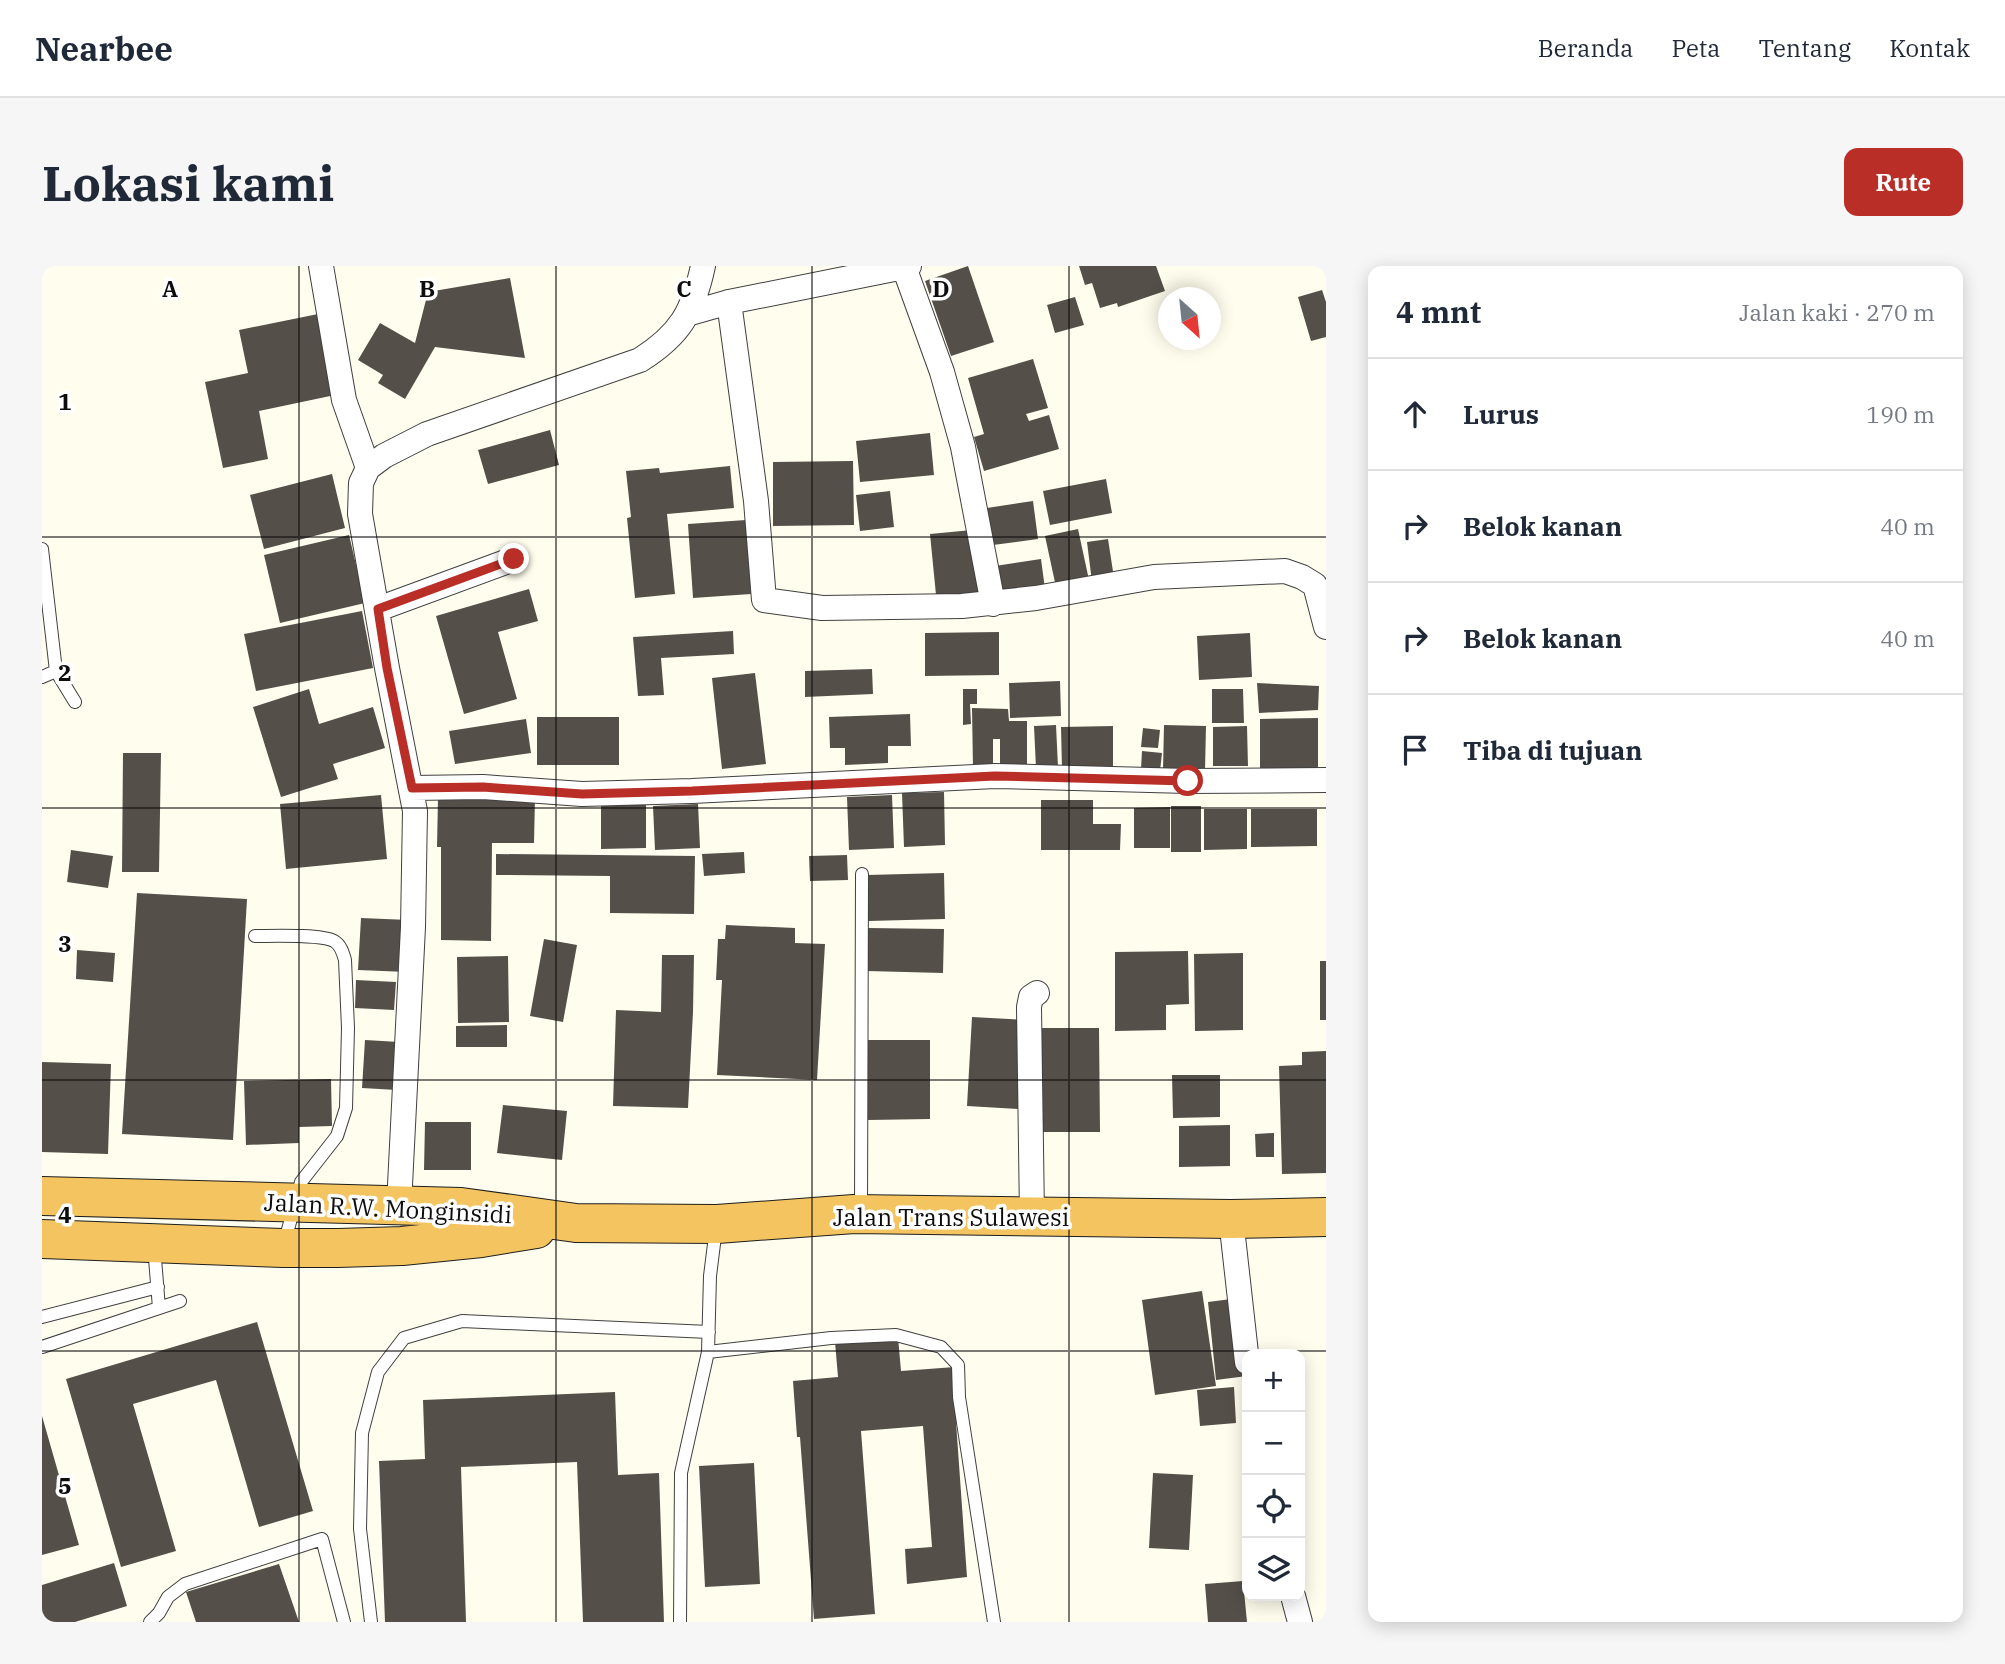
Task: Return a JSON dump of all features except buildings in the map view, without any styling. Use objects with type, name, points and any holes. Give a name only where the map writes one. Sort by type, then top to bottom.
[{"type":"highway","name":"Jalan R.W. Monginsidi","points":[[42,1196],[461,1207],[576,1223]]},
{"type":"highway","name":"Jalan Trans Sulawesi","points":[[576,1223],[717,1224],[861,1214],[1231,1219],[1326,1217]]},
{"type":"highway","name":"Jalan R.W. Monginsidi","points":[[42,1239],[283,1248],[402,1246],[481,1238],[576,1223]]},
{"type":"street","points":[[321,266],[344,400],[368,468]]},
{"type":"street","points":[[399,1205],[416,836],[412,788],[387,668],[360,514],[361,483],[368,468],[384,456],[427,434],[640,360],[660,348],[675,334],[687,314],[699,286],[703,266]]},
{"type":"street","points":[[687,314],[729,302],[906,267],[942,372],[963,447],[993,604]]},
{"type":"street","points":[[729,302],[757,501],[764,600],[822,608],[993,604],[1154,577],[1285,571],[1315,585],[1326,627]]},
{"type":"street","points":[[378,609],[514,559]]},
{"type":"street","points":[[412,788],[483,787],[582,794],[747,789],[995,776],[1188,781],[1326,780]]},
{"type":"street","points":[[1032,1217],[1029,1007],[1031,997],[1037,993]]},
{"type":"street","points":[[1231,1219],[1246,1349]]},
{"type":"street","points":[[1294,1601],[1300,1622]]},
{"type":"lane","points":[[42,549],[56,671],[75,702]]},
{"type":"lane","points":[[42,677],[56,671]]},
{"type":"lane","points":[[861,1214],[862,874]]},
{"type":"lane","points":[[255,936],[321,938],[335,942],[342,950],[345,960],[348,1028],[346,1108],[337,1136],[301,1182],[283,1248]]},
{"type":"lane","points":[[680,1622],[681,1473],[708,1352],[710,1276],[717,1224]]},
{"type":"lane","points":[[154,1242],[159,1308]]},
{"type":"lane","points":[[42,1317],[158,1287]]},
{"type":"lane","points":[[42,1346],[180,1301]]},
{"type":"lane","points":[[371,1622],[360,1529],[362,1433],[378,1372],[404,1338],[462,1321],[709,1332]]},
{"type":"lane","points":[[708,1352],[831,1338],[896,1335],[941,1347],[958,1365],[959,1396],[994,1622]]},
{"type":"lane","points":[[150,1622],[168,1597],[185,1584],[322,1539],[344,1622]]},
{"type":"route","points":[[514,559],[378,609],[387,668],[412,788],[483,787],[582,794],[995,776],[1188,781]]}]
